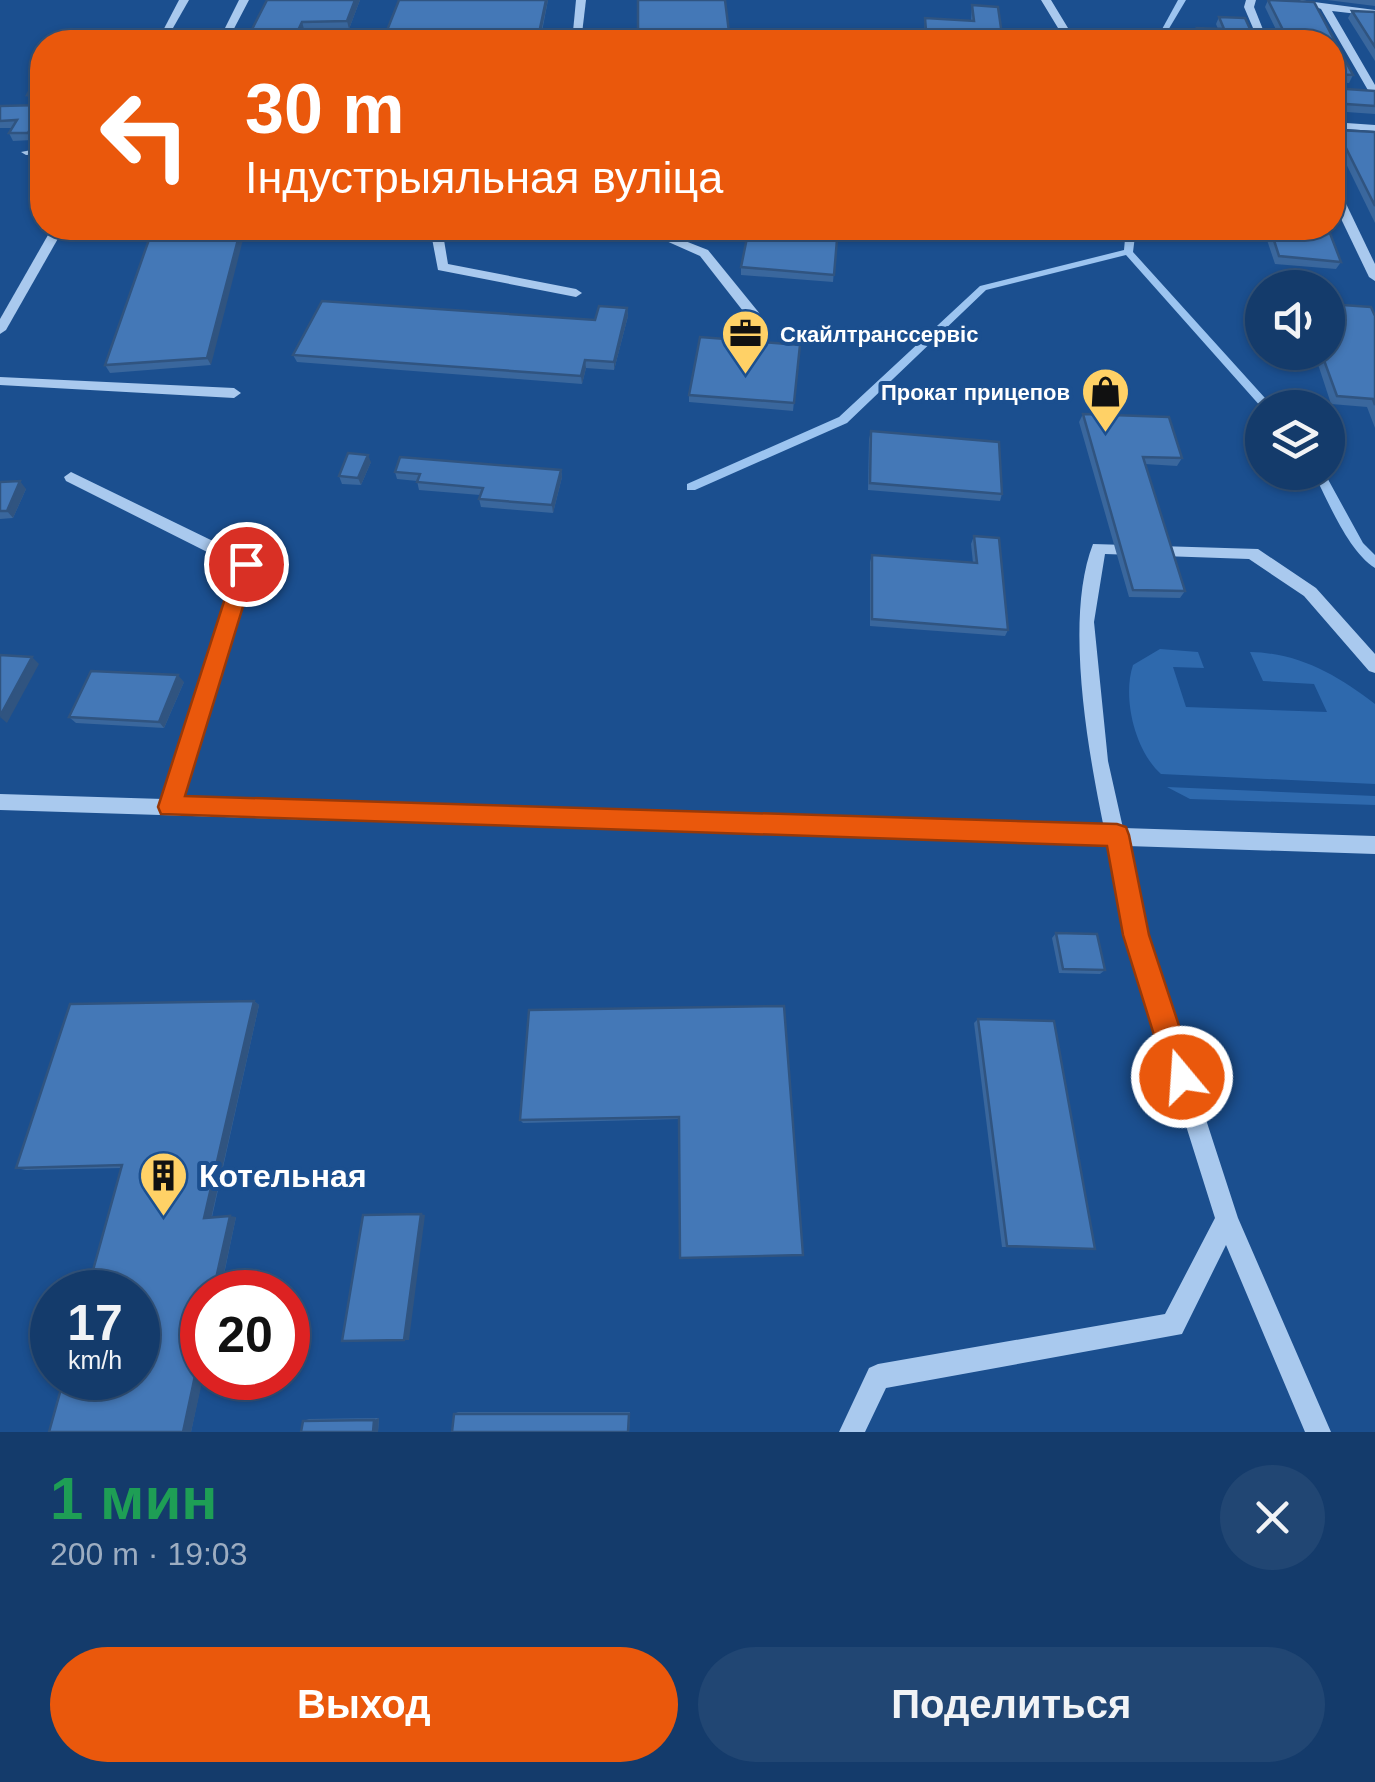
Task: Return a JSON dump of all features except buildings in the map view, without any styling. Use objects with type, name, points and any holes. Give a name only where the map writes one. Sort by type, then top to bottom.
[{"type":"street","points":[[168,30],[184,0]]},
{"type":"street","points":[[229,30],[244,0]]},
{"type":"street","points":[[577,30],[581,0]]},
{"type":"street","points":[[1046,0],[1062,30]]},
{"type":"street","points":[[1252,0],[1249,7],[1259,30]]},
{"type":"street","points":[[1304,0],[1325,7],[1375,13]]},
{"type":"street","points":[[1325,7],[1339,30]]},
{"type":"street","points":[[1345,41],[1375,92]]},
{"type":"street","points":[[1360,92],[1375,92]]},
{"type":"street","points":[[1345,126],[1375,128]]},
{"type":"street","points":[[26,152],[30,152]]},
{"type":"street","points":[[1345,214],[1375,277]]},
{"type":"street","points":[[2,324],[51,240]]},
{"type":"street","points":[[438,240],[442,267],[576,292]]},
{"type":"street","points":[[684,240],[694,243],[755,317]]},
{"type":"street","points":[[0,381],[234,394]]},
{"type":"street","points":[[71,477],[246,564],[170,807]]},
{"type":"street","points":[[1318,1432],[1228,1219],[1136,935],[1099,761],[1086,622],[1098,548],[1252,554],[1310,592],[1375,666]]},
{"type":"street","points":[[0,802],[1375,845]]},
{"type":"street","points":[[852,1432],[878,1377],[1173,1325],[1228,1219]]},
{"type":"shaded area","points":[[1160,649],[1198,652],[1204,668],[1173,667],[1186,707],[1327,712],[1314,684],[1263,681],[1250,652],[1301,661],[1346,684],[1375,704],[1375,784],[1161,774],[1138,738],[1129,693],[1133,665]]},
{"type":"shaded area","points":[[1167,787],[1375,796],[1375,805],[1190,799]]},
{"type":"waterway","points":[[1165,30],[1182,0]]},
{"type":"waterway","points":[[1128,252],[1130,240]]},
{"type":"waterway","points":[[691,487],[843,420],[983,288],[1128,252]]},
{"type":"waterway","points":[[1128,252],[1253,390]]},
{"type":"waterway","points":[[1328,490],[1359,546],[1375,563]]},
{"type":"place","name":"Скайлтранссервіс","points":[[745,376]]},
{"type":"place","name":"Прокат прицепов","points":[[1105,434]]},
{"type":"place","name":"Котельная","points":[[164,1218]]},
{"type":"route","points":[[246,564],[170,807],[1117,835],[1136,935],[1182,1077]]}]
